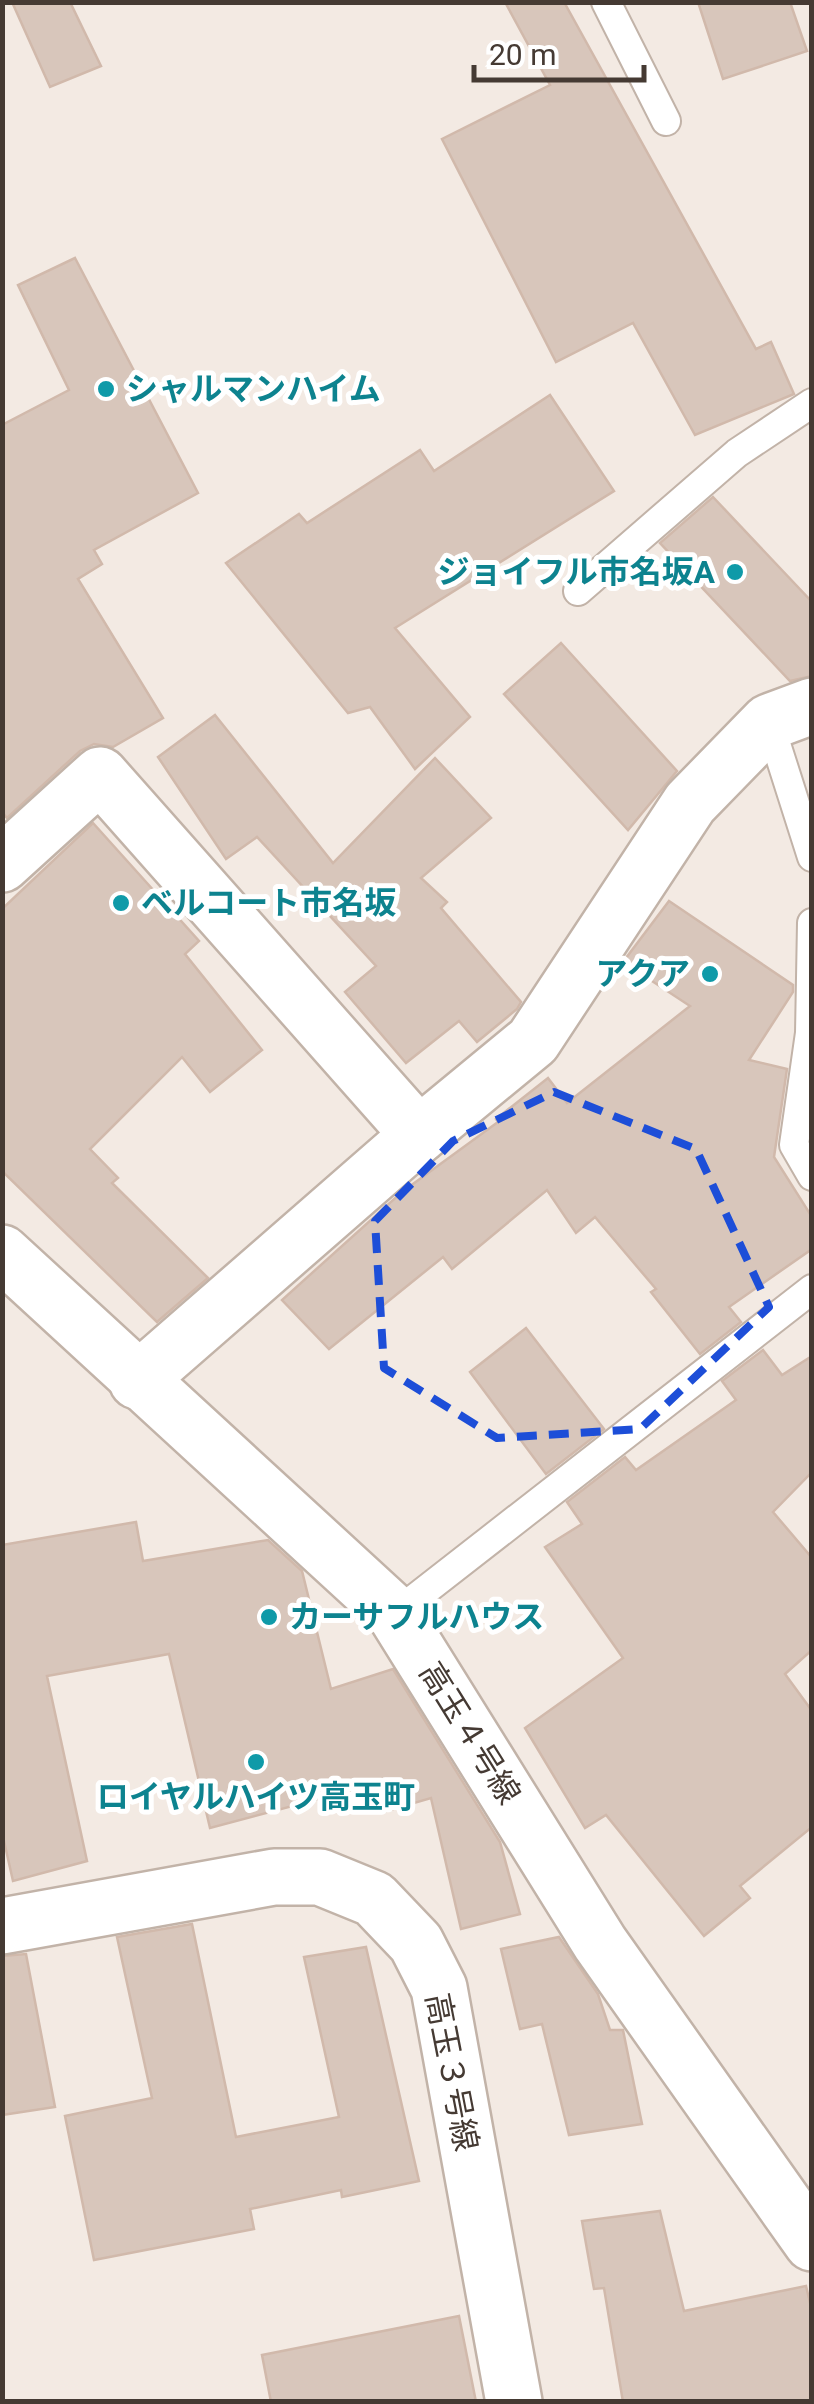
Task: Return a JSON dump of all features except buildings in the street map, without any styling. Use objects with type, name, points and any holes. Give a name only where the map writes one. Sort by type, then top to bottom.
[{"type":"street","points":[[137,1381],[418,1134],[534,1040],[690,803],[790,714]]},
{"type":"street","points":[[2,864],[100,775],[418,1134]]},
{"type":"street","name":"高玉４号線","points":[[2,1253],[395,1614],[600,1943],[812,2243]]},
{"type":"street","name":"高玉３号線","points":[[2,1926],[274,1877],[320,1877],[374,1898],[416,1942],[439,1988],[514,2402]]},
{"type":"lane","points":[[606,2],[666,121]]},
{"type":"lane","points":[[578,591],[738,452],[812,403]]},
{"type":"lane","points":[[790,714],[812,857]]},
{"type":"lane","points":[[812,924],[810,1033],[794,1145],[812,1176]]},
{"type":"lane","points":[[395,1614],[812,1289]]},
{"type":"highlighted area","points":[[554,1092],[696,1149],[769,1307],[640,1429],[497,1438],[384,1368],[375,1221],[453,1141]]},
{"type":"place","name":"シャルマンハイム","points":[[106,389]]},
{"type":"place","name":"ジョイフル市名坂A","points":[[735,572]]},
{"type":"place","name":"ベルコート市名坂","points":[[121,903]]},
{"type":"place","name":"アクア","points":[[710,974]]},
{"type":"place","name":"カーサフルハウス","points":[[269,1617]]},
{"type":"place","name":"ロイヤルハイツ高玉町","points":[[256,1762]]}]
